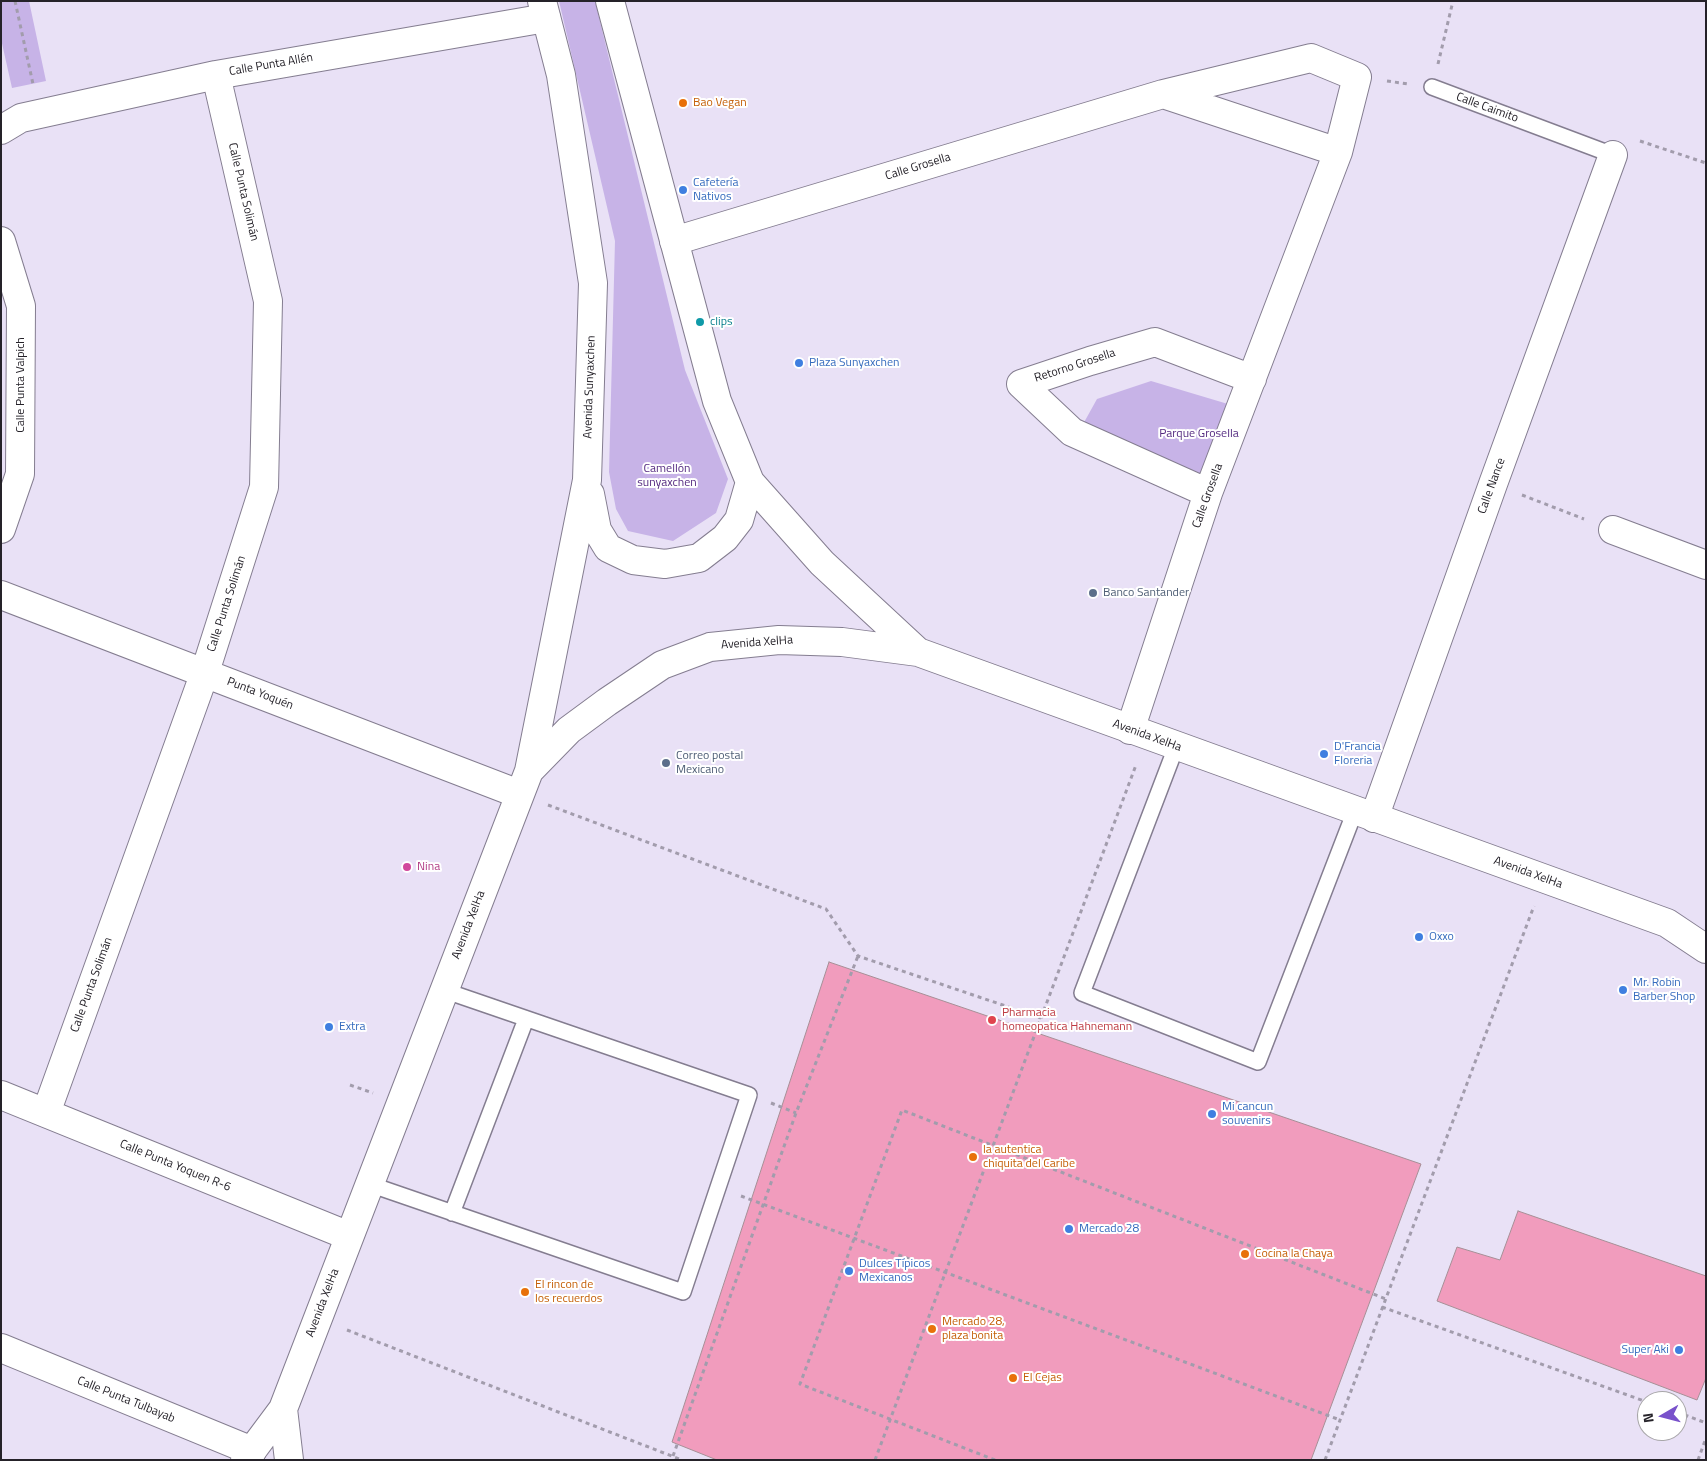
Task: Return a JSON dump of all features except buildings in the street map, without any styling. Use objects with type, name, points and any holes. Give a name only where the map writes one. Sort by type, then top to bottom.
[{"type":"street","points":[[610,1],[717,401],[750,482],[822,563],[918,652]]},
{"type":"street","name":"Calle Punta Allén","points":[[1,130],[21,118],[216,74],[544,10]]},
{"type":"street","name":"Avenida Sunyaxchen","points":[[524,782],[587,480],[593,283],[560,75],[544,10]]},
{"type":"street","name":"Calle Grosella","points":[[674,241],[1163,94],[1311,58],[1357,77],[1338,152],[1208,493],[1139,733]]},
{"type":"street","name":"Calle Punta Solimán","points":[[46,1113],[205,672],[264,487],[268,301],[216,74]]},
{"type":"street","points":[[1163,94],[1338,152]]},
{"type":"street","name":"Calle Nance","points":[[1364,814],[1493,484],[1613,155]]},
{"type":"street","name":"Calle Punta Valpich","points":[[1,240],[21,306],[20,474],[1,529]]},
{"type":"street","name":"Retorno Grosella","points":[[1208,493],[1072,432],[1021,384],[1154,342],[1252,379]]},
{"type":"street","points":[[587,480],[597,530],[608,548],[633,560],[665,564],[699,558],[725,538],[739,520],[750,482]]},
{"type":"street","points":[[1613,530],[1706,564]]},
{"type":"street","name":"Punta Yoquén","points":[[1,595],[205,672],[524,782]]},
{"type":"street","name":"Avenida XelHa","points":[[289,1460],[283,1409],[524,782],[569,730],[662,665],[710,647],[779,640],[842,642],[918,652],[1176,747],[1667,923],[1706,949]]},
{"type":"street","points":[[1667,923],[1706,924]]},
{"type":"street","name":"Calle Punta Yoquen R-6","points":[[1,1095],[349,1236]]},
{"type":"street","name":"Calle Punta Tulbayab","points":[[1,1348],[248,1456]]},
{"type":"street","points":[[248,1456],[283,1409]]},
{"type":"lane","name":"Calle Caimito","points":[[1432,87],[1613,155]]},
{"type":"lane","points":[[1176,747],[1082,993],[1258,1062],[1364,814]]},
{"type":"lane","points":[[369,1184],[683,1292],[749,1094],[444,990]]},
{"type":"lane","points":[[452,1213],[526,1019]]},
{"type":"path","points":[[15,1],[39,114]]},
{"type":"path","points":[[1357,77],[1432,87],[1454,1]]},
{"type":"path","points":[[1613,155],[1634,139],[1706,164]]},
{"type":"path","points":[[1493,484],[1613,530]]},
{"type":"path","points":[[876,1460],[1041,1018],[1139,733]]},
{"type":"path","points":[[524,782],[826,910],[858,956],[1041,1018]]},
{"type":"path","points":[[1325,1460],[1544,879]]},
{"type":"path","points":[[673,1456],[796,1113],[858,956]]},
{"type":"path","points":[[995,1460],[800,1384],[902,1110],[1386,1298]]},
{"type":"path","points":[[718,1187],[1340,1420]]},
{"type":"path","points":[[1382,1307],[1637,1398]]},
{"type":"path","points":[[346,1329],[682,1460]]},
{"type":"path","points":[[1687,1416],[1706,1423]]},
{"type":"path","points":[[1698,1460],[1706,1438]]},
{"type":"green space","points":[[1,1],[29,1],[46,81],[12,88],[1,39]]},
{"type":"green space","name":"Camellón sunyaxchen","points":[[559,1],[595,1],[685,370],[728,479],[716,513],[673,541],[628,531],[616,509],[609,472],[615,241]]},
{"type":"green space","name":"Parque Grosella","points":[[1151,381],[1248,410],[1221,483],[1082,426],[1097,399]]},
{"type":"place","name":"Bao Vegan","points":[[683,103]]},
{"type":"place","name":"Cafetería Nativos","points":[[683,190]]},
{"type":"place","name":"clips","points":[[700,322]]},
{"type":"place","name":"Plaza Sunyaxchen","points":[[799,363]]},
{"type":"place","name":"Banco Santander","points":[[1093,593]]},
{"type":"place","name":"D'Francia Floreria","points":[[1324,754]]},
{"type":"place","name":"Correo postal Mexicano","points":[[666,763]]},
{"type":"place","name":"Nina","points":[[407,867]]},
{"type":"place","name":"Oxxo","points":[[1419,937]]},
{"type":"place","name":"Mr. Robin Barber Shop","points":[[1623,990]]},
{"type":"place","name":"Pharmacia homeopatica Hahnemann","points":[[992,1020]]},
{"type":"place","name":"Extra","points":[[329,1027]]},
{"type":"place","name":"Mi cancun souvenirs","points":[[1212,1114]]},
{"type":"place","name":"la autentica chiquita del Caribe","points":[[973,1157]]},
{"type":"place","name":"Mercado 28","points":[[1069,1229]]},
{"type":"place","name":"Cocina la Chaya","points":[[1245,1254]]},
{"type":"place","name":"Dulces Típicos Mexicanos","points":[[849,1271]]},
{"type":"place","name":"El rincon de los recuerdos","points":[[525,1292]]},
{"type":"place","name":"Mercado 28, plaza bonita","points":[[932,1329]]},
{"type":"place","name":"Super Aki","points":[[1679,1350]]},
{"type":"place","name":"El Cejas","points":[[1013,1378]]}]
